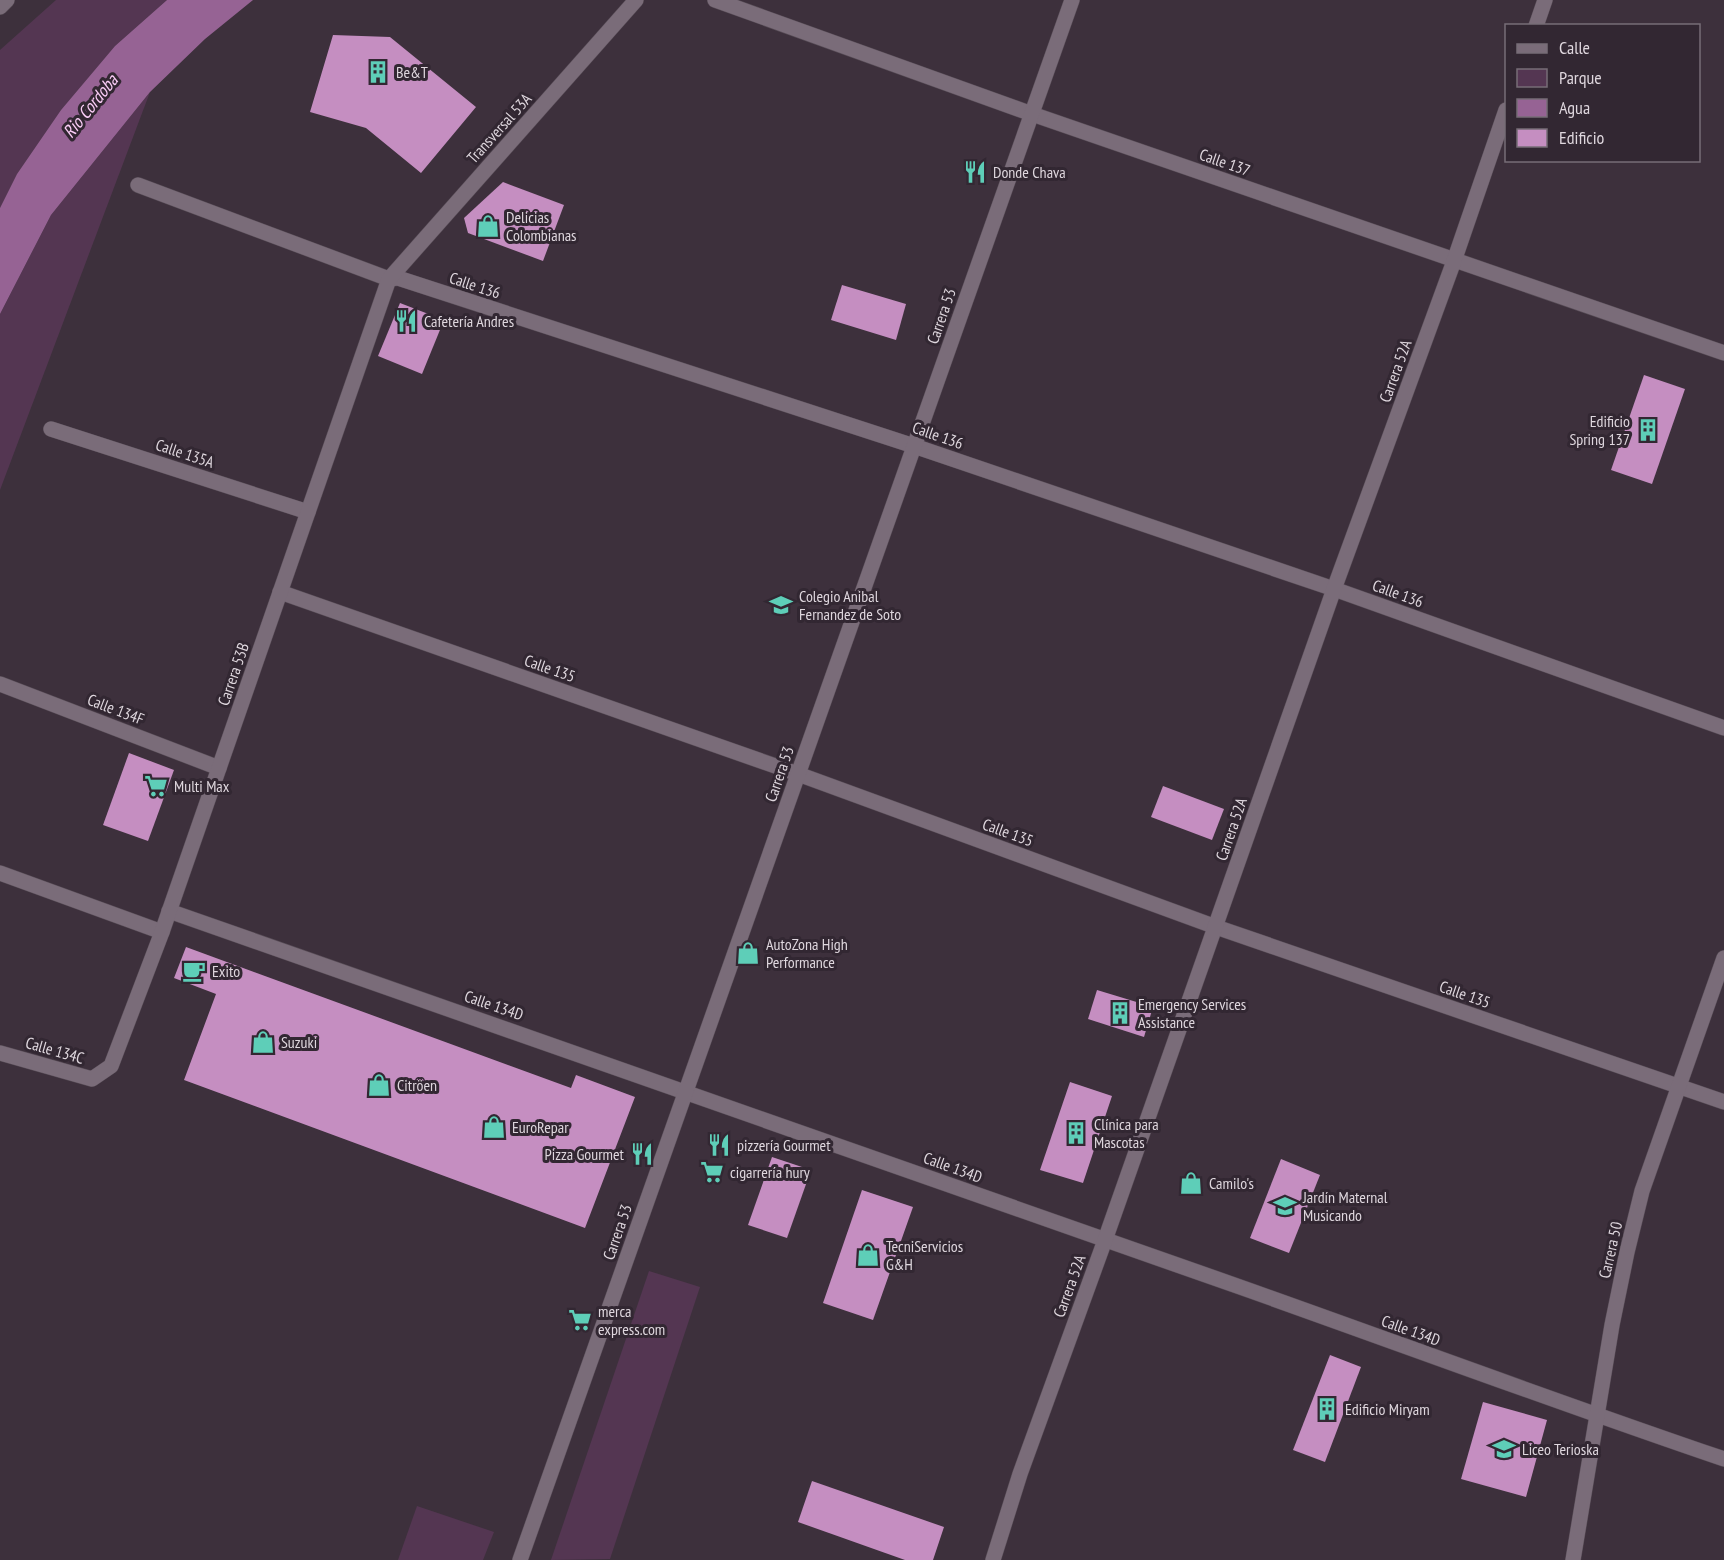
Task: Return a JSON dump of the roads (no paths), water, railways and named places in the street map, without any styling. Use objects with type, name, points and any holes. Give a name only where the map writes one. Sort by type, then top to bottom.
[{"type":"street","points":[[0,7],[7,0]]},
{"type":"street","name":"Transversal 53A","points":[[389,279],[636,0]]},
{"type":"street","name":"Calle 137","points":[[716,0],[1032,114],[1724,353]]},
{"type":"street","name":"Carrera 53","points":[[520,1560],[1072,0]]},
{"type":"street","points":[[1537,24],[1545,0]]},
{"type":"street","name":"Carrera 52A","points":[[993,1560],[1020,1474],[1505,113]]},
{"type":"street","name":"Calle 136","points":[[138,185],[389,279],[398,278],[914,446],[1334,589],[1724,728]]},
{"type":"street","name":"Carrera 53B","points":[[100,1074],[111,1066],[162,932],[389,279]]},
{"type":"street","name":"Calle 135A","points":[[51,429],[308,512]]},
{"type":"street","name":"Calle 135","points":[[280,592],[798,774],[1216,927],[1724,1102]]},
{"type":"street","name":"Calle 134F","points":[[0,684],[219,768]]},
{"type":"street","points":[[0,873],[162,932]]},
{"type":"street","name":"Calle 134D","points":[[169,911],[686,1091],[1596,1416],[1724,1459]]},
{"type":"street","name":"Carrera 50","points":[[1573,1560],[1612,1325],[1642,1191],[1724,958]]},
{"type":"street","name":"Calle 134C","points":[[0,1053],[92,1079],[100,1074]]},
{"type":"water","name":"Rio Cordoba","points":[[167,0],[253,0],[205,39],[150,92],[51,215],[0,314],[0,208],[17,174],[61,110],[115,46]]},
{"type":"place","name":"Be&T","points":[[378,72]]},
{"type":"place","name":"Donde Chava","points":[[975,172]]},
{"type":"place","name":"Delicias Colombianas","points":[[488,226]]},
{"type":"place","name":"Cafetería Andres","points":[[406,321]]},
{"type":"place","name":"Edificio Spring 137","points":[[1648,430]]},
{"type":"place","name":"Colegio Anibal Fernandez de Soto","points":[[781,605]]},
{"type":"place","name":"Multi Max","points":[[156,786]]},
{"type":"place","name":"AutoZona High Performance","points":[[748,953]]},
{"type":"place","name":"Exito","points":[[194,971]]},
{"type":"place","name":"Emergency Services Assistance","points":[[1120,1013]]},
{"type":"place","name":"Suzuki","points":[[263,1042]]},
{"type":"place","name":"Citröen","points":[[379,1085]]},
{"type":"place","name":"EuroRepar","points":[[494,1127]]},
{"type":"place","name":"Clínica para Mascotas","points":[[1076,1133]]},
{"type":"place","name":"pizzería Gourmet","points":[[719,1145]]},
{"type":"place","name":"Pizza Gourmet","points":[[642,1154]]},
{"type":"place","name":"cigarrería hury","points":[[712,1172]]},
{"type":"place","name":"Camilo's","points":[[1191,1183]]},
{"type":"place","name":"Jardín Maternal Musicando","points":[[1285,1206]]},
{"type":"place","name":"TecniServicios G&H","points":[[868,1255]]},
{"type":"place","name":"merca express.com","points":[[580,1320]]},
{"type":"place","name":"Edificio Miryam","points":[[1327,1409]]},
{"type":"place","name":"Liceo Terioska","points":[[1504,1449]]}]
